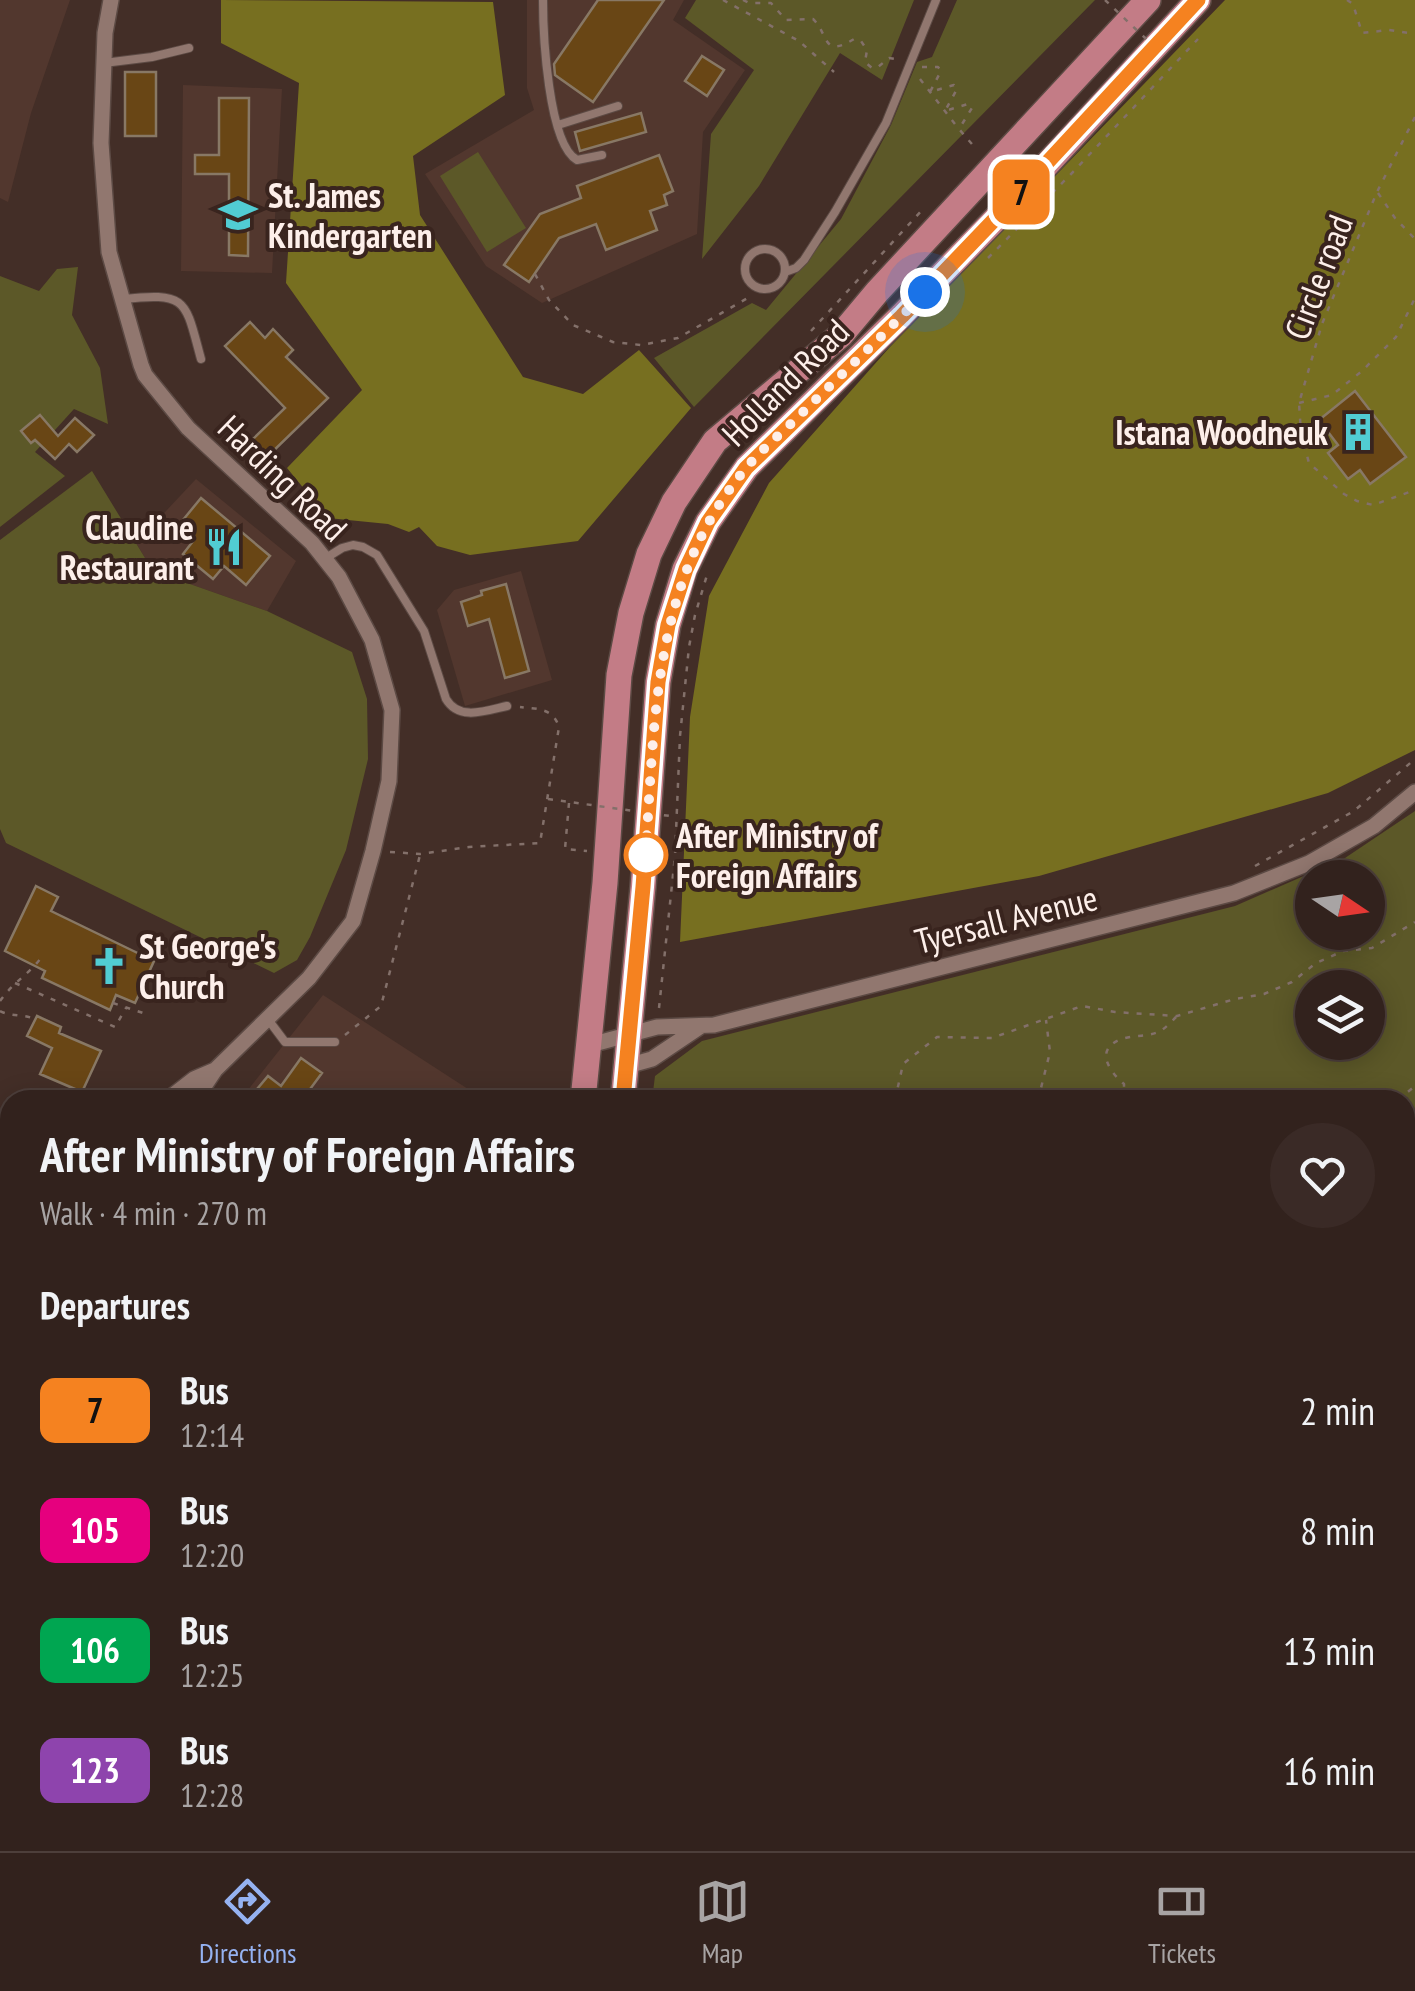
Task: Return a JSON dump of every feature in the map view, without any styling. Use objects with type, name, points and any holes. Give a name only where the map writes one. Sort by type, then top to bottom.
[{"type":"main road","name":"Holland Road","points":[[584,1090],[606,868],[619,675],[631,613],[650,554],[674,502],[715,441],[841,335],[1148,0]]},
{"type":"main road","name":"Holland Road","points":[[624,1090],[658,682],[668,625],[686,569],[708,522],[746,468],[1017,197],[1198,0]]},
{"type":"main road","points":[[1019,139],[1051,158]]},
{"type":"street","name":"Harding Road","points":[[111,0],[105,33],[101,143],[109,252],[145,375],[188,428],[312,542],[339,577],[372,640],[392,710],[389,781],[353,921],[310,978],[215,1070],[202,1090]]},
{"type":"street","name":"Tyersall Avenue","points":[[590,1045],[656,1027],[701,1026],[1234,893],[1309,863],[1374,826],[1415,792]]},
{"type":"street","points":[[627,1066],[652,1058],[701,1026]]},
{"type":"street","name":"Harding Road","points":[[180,1090],[215,1070]]},
{"type":"lane","points":[[543,0],[545,67],[568,154],[576,160],[602,154]]},
{"type":"lane","points":[[785,272],[781,256],[766,248],[751,254],[747,261],[747,278],[768,289],[804,260],[886,122],[936,0]]},
{"type":"lane","points":[[104,63],[189,48]]},
{"type":"lane","points":[[558,125],[618,106]]},
{"type":"lane","points":[[123,299],[161,295],[175,300],[188,311],[201,359]]},
{"type":"lane","points":[[325,559],[353,545],[377,556],[424,631],[451,708],[461,713],[478,713],[507,706]]},
{"type":"lane","points":[[267,1018],[285,1042],[336,1042]]},
{"type":"path","points":[[723,0],[800,41],[834,72]]},
{"type":"path","points":[[743,0],[771,2],[786,20],[812,18],[819,24],[824,40],[833,46],[844,46],[854,39],[862,41],[867,50],[865,62],[872,68],[892,57],[908,66],[992,169]]},
{"type":"path","points":[[1105,0],[1162,54]]},
{"type":"path","points":[[1348,0],[1353,4],[1362,34],[1389,30],[1415,34]]},
{"type":"path","points":[[983,263],[1198,39]]},
{"type":"path","points":[[908,66],[938,67],[941,71],[930,92]]},
{"type":"path","points":[[930,92],[954,85],[957,88],[945,111]]},
{"type":"path","points":[[945,111],[968,104],[972,108],[959,129]]},
{"type":"path","name":"Circle road","points":[[1415,117],[1377,192],[1322,324],[1299,403],[1301,434],[1309,462],[1344,494],[1357,502],[1374,505],[1415,490]]},
{"type":"path","points":[[1377,192],[1415,238]]},
{"type":"path","points":[[535,274],[549,300],[574,325],[613,342],[640,345],[678,338],[753,295]]},
{"type":"path","points":[[1299,403],[1332,395],[1362,370],[1396,337],[1415,298]]},
{"type":"path","points":[[656,1027],[676,841],[680,736],[689,648],[706,577]]},
{"type":"path","points":[[373,851],[420,854],[540,843],[560,734],[557,721],[540,709],[507,706]]},
{"type":"path","points":[[1245,871],[1354,811],[1415,759]]},
{"type":"path","points":[[548,799],[670,816]]},
{"type":"path","points":[[565,849],[569,802]]},
{"type":"path","points":[[667,840],[676,841]]},
{"type":"path","points":[[336,1042],[380,1006],[420,854]]},
{"type":"path","points":[[897,1090],[903,1064],[937,1038],[992,1038],[1082,1006],[1177,1016],[1264,994],[1292,982],[1316,963],[1343,952],[1372,948],[1415,922]]},
{"type":"path","points":[[0,1001],[15,982],[31,973],[44,954]]},
{"type":"path","points":[[15,982],[116,1027],[126,1008]]},
{"type":"path","points":[[112,1002],[149,1016]]},
{"type":"path","points":[[0,1011],[36,1019]]},
{"type":"path","points":[[1124,1090],[1124,1084],[1110,1072],[1108,1050],[1119,1040],[1162,1031],[1177,1016]]},
{"type":"path","points":[[1040,1090],[1050,1052],[1046,1019]]},
{"type":"shaded area","points":[[0,0],[70,0],[31,113],[8,202],[0,198]]},
{"type":"shaded area","points":[[221,0],[493,2],[505,95],[413,156],[420,215],[523,377],[583,394],[639,350],[691,408],[578,541],[470,555],[437,546],[419,527],[409,532],[388,524],[328,518],[287,468],[362,390],[286,283],[299,83],[221,43]]},
{"type":"shaded area","points":[[527,0],[684,0],[673,20],[745,70],[703,132],[697,234],[542,303],[486,266],[425,174],[534,110],[527,88]]},
{"type":"shaded area","points":[[696,0],[914,0],[882,80],[840,53],[759,186],[702,259],[711,134],[754,70],[685,18]]},
{"type":"shaded area","points":[[957,0],[1095,0],[694,407],[654,358],[752,303],[766,310],[841,219],[891,125],[917,62],[932,57]]},
{"type":"shaded area","points":[[1225,0],[1415,0],[1415,750],[1328,793],[1039,876],[680,942],[690,717],[709,596],[769,483],[889,348]]},
{"type":"shaded area","points":[[183,85],[282,89],[272,273],[181,271]]},
{"type":"shaded area","points":[[478,152],[526,228],[487,252],[440,176]]},
{"type":"shaded area","points":[[78,267],[72,315],[100,368],[108,424],[74,409],[35,452],[65,476],[0,527],[0,276],[39,291],[57,269]]},
{"type":"shaded area","points":[[92,471],[153,571],[267,611],[352,652],[367,699],[368,759],[346,850],[297,960],[274,973],[6,843],[0,829],[0,540]]},
{"type":"shaded area","points":[[196,479],[296,561],[267,611],[153,571],[136,543]]},
{"type":"shaded area","points":[[521,571],[552,680],[465,706],[437,610],[454,590]]},
{"type":"shaded area","points":[[1415,811],[1415,1090],[653,1090],[655,1076],[702,1041],[1235,906],[1295,880],[1295,950],[1385,950],[1385,860],[1340,860]]},
{"type":"shaded area","points":[[323,995],[468,1089],[467,1090],[248,1090]]},
{"type":"building","points":[[598,0],[664,0],[593,102],[555,75],[554,64]]},
{"type":"building","points":[[702,56],[724,70],[707,96],[685,81]]},
{"type":"building","points":[[125,72],[156,72],[156,136],[125,136]]},
{"type":"building","name":"St. James Kindergarten","points":[[219,98],[249,98],[248,256],[229,255],[229,174],[195,174],[195,155],[219,155]]},
{"type":"building","points":[[641,113],[646,132],[580,151],[575,132]]},
{"type":"building","points":[[659,155],[673,191],[664,195],[667,205],[650,211],[657,230],[606,250],[596,224],[559,238],[529,282],[504,265],[540,214],[581,198],[577,186]]},
{"type":"building","points":[[250,322],[265,338],[273,329],[293,350],[286,357],[328,398],[266,458],[250,442],[285,408],[225,346]]},
{"type":"building","name":"Istana Woodneuk","points":[[1355,391],[1406,457],[1370,484],[1360,470],[1348,479],[1328,453],[1338,445],[1319,420]]},
{"type":"building","points":[[40,415],[58,436],[75,418],[94,435],[77,452],[69,444],[55,459],[21,431]]},
{"type":"building","name":"Claudine Restaurant","points":[[201,498],[270,556],[246,585],[224,566],[213,579],[183,554],[194,540],[178,526]]},
{"type":"building","points":[[506,584],[529,671],[505,678],[489,619],[468,626],[461,602]]},
{"type":"building","points":[[36,886],[58,897],[51,911],[154,961],[135,1003],[116,995],[110,1010],[42,978],[45,971],[5,951]]},
{"type":"building","points":[[37,1016],[61,1027],[59,1033],[101,1051],[83,1090],[40,1074],[52,1048],[27,1036]]},
{"type":"building","points":[[301,1058],[322,1073],[309,1090],[256,1090],[268,1076],[281,1086]]},
{"type":"bus line","name":"7","points":[[624,1090],[658,682],[668,625],[686,569],[708,522],[746,468],[1017,197],[1198,0]]},
{"type":"place","name":"St. James Kindergarten","points":[[238,215]]},
{"type":"place","name":"Istana Woodneuk","points":[[1358,432]]},
{"type":"place","name":"Claudine Restaurant","points":[[224,547]]},
{"type":"place","name":"After Ministry of Foreign Affairs","points":[[646,855]]},
{"type":"place","name":"St George's Church","points":[[109,966]]},
{"type":"route","points":[[646,855],[645,863],[658,682],[668,625],[686,569],[708,522],[746,468],[925,292]]}]
